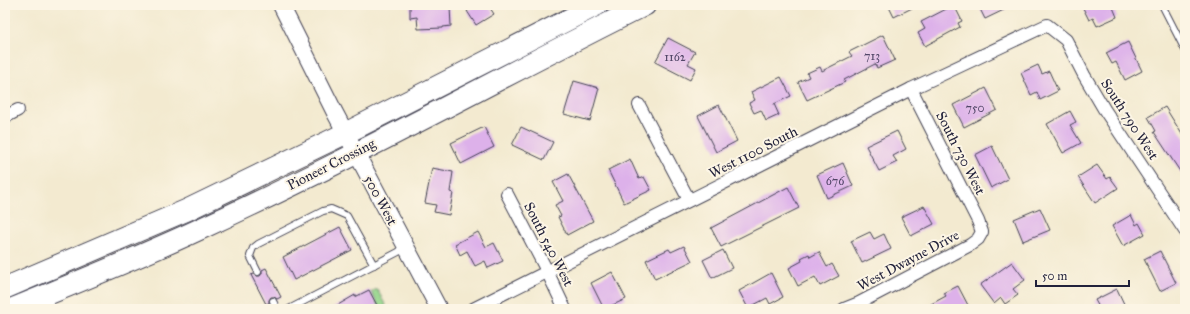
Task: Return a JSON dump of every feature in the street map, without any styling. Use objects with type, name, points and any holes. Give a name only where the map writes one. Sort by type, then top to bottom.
[{"type":"highway","name":"Pioneer Crossing","points":[[5,288],[187,210],[346,133],[597,5]]},
{"type":"highway","name":"Pioneer Crossing","points":[[12,309],[201,229],[357,152],[644,5]]},
{"type":"street","name":"500 West","points":[[280,5],[438,309]]},
{"type":"street","name":"West 1100 South","points":[[473,309],[911,89],[1047,26]]},
{"type":"street","name":"South 790 West","points":[[1047,26],[1066,40],[1104,109],[1185,231]]},
{"type":"street","name":"South 730 West","points":[[911,89],[978,221],[982,232]]},
{"type":"street","points":[[639,105],[689,200]]},
{"type":"street","points":[[5,116],[18,110]]},
{"type":"street","name":"South 540 West","points":[[507,194],[548,271],[565,309]]},
{"type":"street","name":"West Dwayne Drive","points":[[844,309],[859,304],[970,245],[978,239],[982,232]]},
{"type":"lane","points":[[1162,5],[1185,50]]},
{"type":"lane","points":[[258,272],[250,256],[253,248],[323,211],[331,209],[347,216],[374,265]]},
{"type":"lane","points":[[289,309],[407,248]]},
{"type":"lane","points":[[273,301],[277,309]]},
{"type":"green space","points":[[377,289],[388,309],[380,309],[371,292]]},
{"type":"building","points":[[410,5],[443,5],[443,8],[450,7],[451,26],[443,28],[418,29],[417,17],[410,18]]},
{"type":"building","points":[[476,5],[488,5],[494,14],[476,25],[467,11]]},
{"type":"building","points":[[888,5],[918,5],[894,17]]},
{"type":"building","points":[[954,5],[962,21],[958,23],[960,27],[925,46],[918,33],[925,29],[921,22]]},
{"type":"building","points":[[978,5],[1014,5],[985,19]]},
{"type":"building","points":[[1089,5],[1112,5],[1117,17],[1097,26],[1093,18],[1089,20],[1083,8]]},
{"type":"building","points":[[883,35],[895,60],[877,68],[875,64],[844,80],[845,82],[807,100],[798,82],[809,77],[807,73],[820,67],[822,71],[852,56],[849,52]]},
{"type":"building","points":[[668,38],[695,52],[688,64],[696,68],[690,80],[655,62]]},
{"type":"building","points":[[1128,42],[1142,71],[1125,80],[1116,62],[1112,64],[1106,53]]},
{"type":"building","points":[[1038,65],[1042,74],[1049,71],[1058,91],[1040,100],[1037,92],[1031,95],[1021,73]]},
{"type":"building","points":[[781,77],[791,96],[774,104],[779,115],[766,121],[761,110],[754,113],[749,103],[755,100],[751,92]]},
{"type":"building","points":[[574,81],[599,88],[590,121],[564,114]]},
{"type":"building","points":[[986,88],[997,110],[964,127],[953,105]]},
{"type":"building","points":[[719,105],[737,141],[716,152],[698,116]]},
{"type":"building","points":[[1165,107],[1185,139],[1185,179],[1154,132],[1156,131],[1148,117]]},
{"type":"building","points":[[1070,111],[1076,122],[1070,125],[1081,143],[1063,153],[1047,124]]},
{"type":"building","points":[[484,127],[494,147],[461,164],[451,143]]},
{"type":"building","points":[[521,127],[553,142],[544,160],[512,145]]},
{"type":"building","points":[[897,131],[906,149],[893,156],[897,162],[879,171],[866,146]]},
{"type":"building","points":[[992,146],[1008,179],[991,188],[975,155]]},
{"type":"building","points":[[630,159],[639,179],[644,177],[651,190],[624,203],[608,170]]},
{"type":"building","points":[[843,163],[853,186],[827,198],[817,175]]},
{"type":"building","points":[[1097,165],[1107,179],[1110,177],[1118,188],[1095,203],[1078,177]]},
{"type":"building","points":[[432,168],[453,172],[450,192],[453,193],[449,215],[434,212],[436,205],[425,203]]},
{"type":"building","points":[[568,174],[593,221],[567,235],[558,217],[561,216],[555,205],[563,201],[553,182]]},
{"type":"building","points":[[788,187],[799,208],[721,247],[711,228]]},
{"type":"building","points":[[924,206],[934,224],[911,236],[901,217]]},
{"type":"building","points":[[1040,208],[1050,230],[1023,241],[1014,219]]},
{"type":"building","points":[[1131,215],[1136,225],[1139,223],[1145,234],[1123,246],[1112,226]]},
{"type":"building","points":[[340,227],[352,250],[294,280],[283,257]]},
{"type":"building","points":[[478,232],[486,247],[494,243],[503,261],[488,268],[485,261],[475,266],[467,251],[460,255],[455,244]]},
{"type":"building","points":[[870,232],[874,239],[884,234],[891,249],[862,263],[851,241]]},
{"type":"building","points":[[684,246],[692,261],[655,279],[646,260],[669,249],[671,252]]},
{"type":"building","points":[[723,250],[732,268],[712,278],[703,260]]},
{"type":"building","points":[[1160,251],[1176,283],[1160,291],[1144,259]]},
{"type":"building","points":[[819,252],[827,267],[832,264],[839,276],[820,286],[815,277],[798,286],[789,268],[802,261],[801,258],[809,254],[810,257]]},
{"type":"building","points":[[1012,262],[1025,280],[1013,289],[1018,295],[1005,304],[1001,298],[994,304],[980,285]]},
{"type":"building","points":[[266,268],[281,297],[277,299],[271,297],[269,303],[266,304],[251,275],[254,274],[260,276],[262,270]]},
{"type":"building","points":[[612,272],[626,299],[604,309],[591,283]]},
{"type":"building","points":[[771,273],[783,297],[770,304],[767,298],[748,308],[739,291]]},
{"type":"building","points":[[958,286],[970,309],[922,309],[946,296],[944,293]]},
{"type":"building","points":[[1117,289],[1125,306],[1119,309],[1100,309],[1095,300]]},
{"type":"building","points":[[369,290],[379,309],[331,309],[355,295],[355,297]]}]
